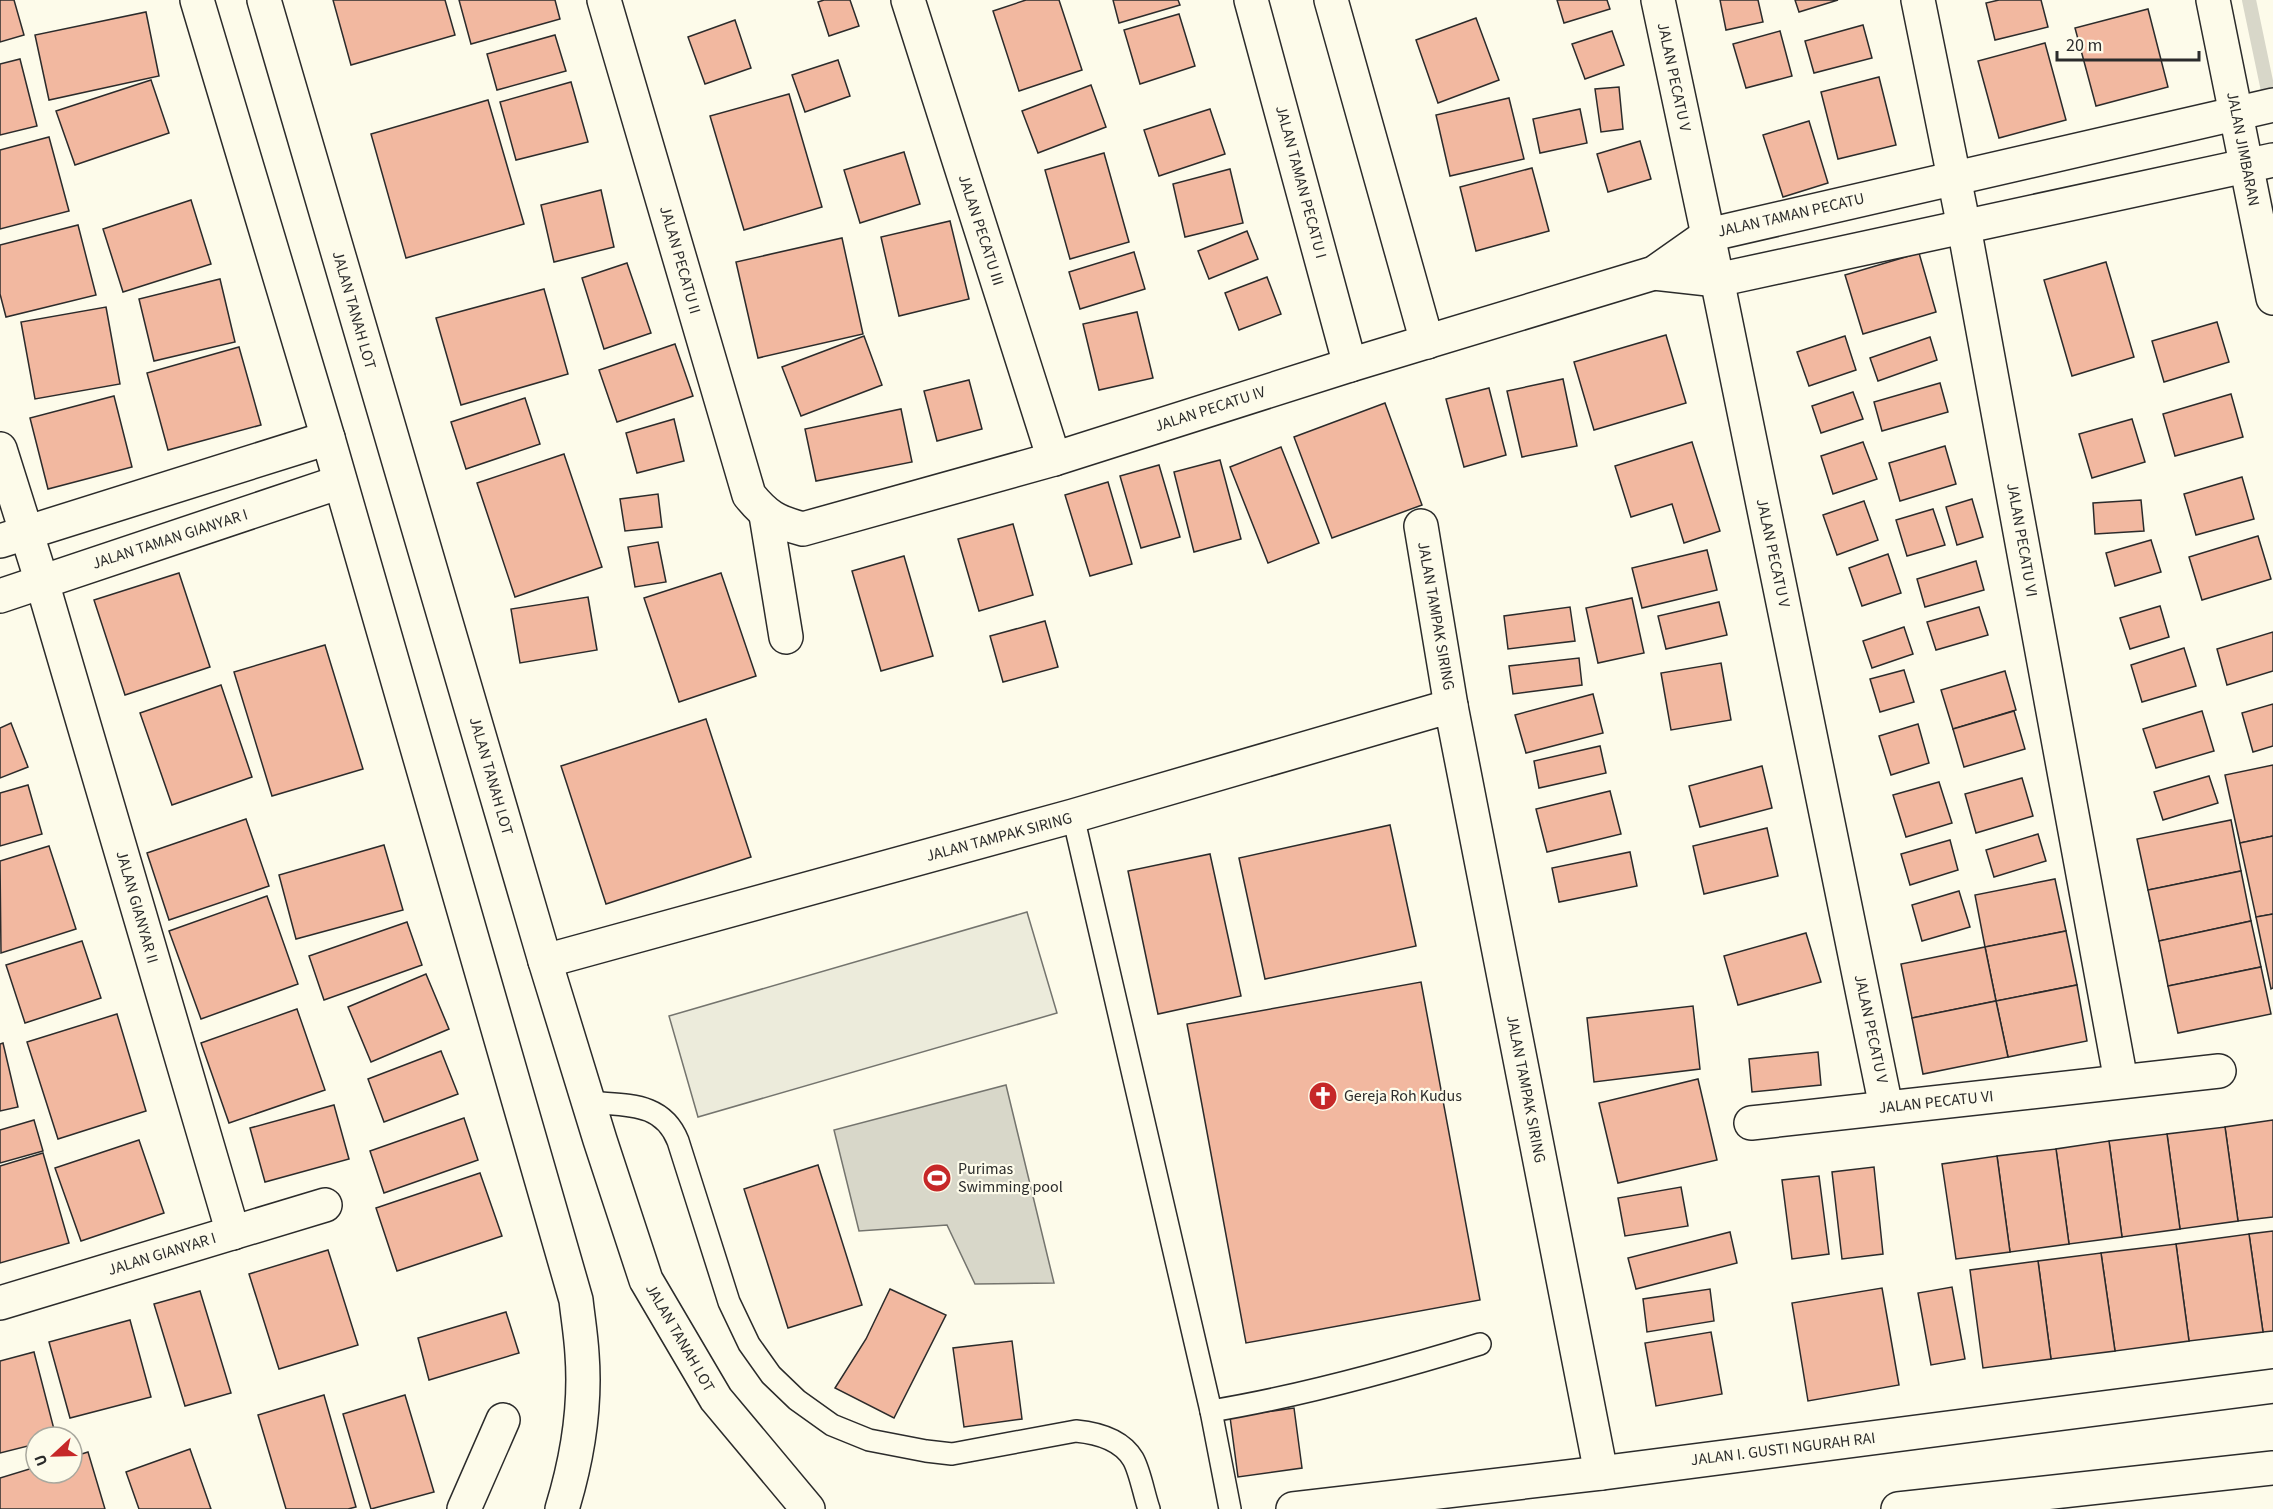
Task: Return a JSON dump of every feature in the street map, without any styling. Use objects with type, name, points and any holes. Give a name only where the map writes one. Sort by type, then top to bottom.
[{"type":"street","points":[[197,0],[328,438],[576,1300],[582,1356],[582,1409],[571,1481],[562,1509]]},
{"type":"street","name":"JALAN TANAH LOT","points":[[264,0],[545,962],[646,1280],[716,1399],[808,1509]]},
{"type":"street","name":"JALAN PECATU II","points":[[604,0],[749,495],[766,515]]},
{"type":"street","name":"JALAN PECATU III","points":[[908,0],[1054,459]]},
{"type":"street","name":"JALAN TAMAN PECATU I","points":[[1251,0],[1350,365]]},
{"type":"street","points":[[1331,0],[1427,342]]},
{"type":"street","name":"JALAN PECATU V","points":[[1658,0],[1887,1107]]},
{"type":"street","name":"JALAN PECATU VI","points":[[1918,0],[1964,227],[2121,1081]]},
{"type":"street","name":"JALAN JIMBARAN","points":[[2213,0],[2252,110],[2273,298]]},
{"type":"street","name":"JALAN TAMAN PECATU","points":[[1654,273],[1708,235],[2252,110]]},
{"type":"street","points":[[1654,273],[1717,280],[2259,163]]},
{"type":"street","name":"JALAN PECATU IV","points":[[766,515],[779,523],[803,530],[1054,459],[1350,365],[1654,273]]},
{"type":"street","points":[[13,537],[328,438]]},
{"type":"street","name":"JALAN GIANYAR II","points":[[0,449],[13,537],[42,582],[233,1233]]},
{"type":"street","name":"JALAN TAMAN GIANYAR I","points":[[0,596],[340,482]]},
{"type":"street","points":[[766,515],[786,637]]},
{"type":"street","name":"JALAN TAMPAK SIRING","points":[[1420,526],[1451,706],[1601,1473]]},
{"type":"street","name":"JALAN TAMPAK SIRING","points":[[545,962],[1073,816],[1451,706]]},
{"type":"street","name":"JALAN PECATU VI","points":[[1751,1123],[2219,1071]]},
{"type":"street","name":"JALAN GIANYAR I","points":[[0,1303],[325,1205]]},
{"type":"street","name":"JALAN I. GUSTI NGURAH RAI","points":[[1293,1509],[1601,1473],[2273,1386]]},
{"type":"street","points":[[465,1509],[503,1420]]},
{"type":"street","points":[[1898,1509],[2273,1468]]},
{"type":"lane","points":[[1073,816],[1211,1412],[1230,1509]]},
{"type":"lane","points":[[589,1102],[645,1109],[655,1112],[669,1123],[678,1142],[729,1302],[755,1352],[771,1375],[797,1400],[832,1425],[869,1440],[952,1454],[1076,1431],[1092,1432],[1117,1443],[1134,1460],[1149,1509]]},
{"type":"lane","points":[[1211,1412],[1388,1372],[1480,1344]]},
{"type":"shaded area","points":[[1027,912],[1057,1013],[698,1117],[669,1016]]},
{"type":"shaded area","name":"Purimas Swimming pool","points":[[1006,1085],[1054,1283],[975,1284],[947,1225],[859,1231],[834,1130]]},
{"type":"building","points":[[0,0],[14,0],[24,35],[0,42]]},
{"type":"building","points":[[333,0],[445,0],[455,35],[351,65]]},
{"type":"building","points":[[459,0],[555,0],[560,19],[471,44]]},
{"type":"building","points":[[850,0],[859,26],[829,36],[818,2]]},
{"type":"building","points":[[1026,0],[1059,0],[1082,70],[1019,91],[993,11]]},
{"type":"building","points":[[1113,0],[1178,0],[1180,5],[1119,23]]},
{"type":"building","points":[[1557,0],[1607,0],[1610,9],[1564,23]]},
{"type":"building","points":[[1720,0],[1758,0],[1763,22],[1726,30]]},
{"type":"building","points":[[1795,0],[1838,0],[1799,12]]},
{"type":"building","points":[[1999,0],[2041,0],[2048,27],[1995,40],[1986,3]]},
{"type":"building","points":[[2148,9],[2168,87],[2096,106],[2075,28]]},
{"type":"building","points":[[146,12],[159,76],[49,100],[35,35]]},
{"type":"building","points":[[1179,14],[1195,66],[1140,84],[1124,30]]},
{"type":"building","points":[[1476,18],[1499,80],[1438,103],[1416,40]]},
{"type":"building","points":[[735,20],[751,68],[705,84],[688,37]]},
{"type":"building","points":[[1863,25],[1872,58],[1814,73],[1805,41]]},
{"type":"building","points":[[1612,31],[1624,65],[1585,79],[1572,44]]},
{"type":"building","points":[[1780,31],[1792,76],[1746,88],[1733,44]]},
{"type":"building","points":[[555,35],[566,71],[497,90],[487,54]]},
{"type":"building","points":[[2045,43],[2066,120],[1999,138],[1978,61]]},
{"type":"building","points":[[20,59],[37,126],[0,135],[0,64]]},
{"type":"building","points":[[838,60],[850,96],[805,112],[792,75]]},
{"type":"building","points":[[1879,77],[1896,145],[1838,159],[1821,92]]},
{"type":"building","points":[[151,80],[169,133],[75,165],[56,111]]},
{"type":"building","points":[[571,82],[588,142],[516,160],[500,102]]},
{"type":"building","points":[[1091,85],[1106,127],[1038,153],[1022,111]]},
{"type":"building","points":[[1619,87],[1623,129],[1601,132],[1595,89]]},
{"type":"building","points":[[789,94],[822,207],[744,230],[710,116]]},
{"type":"building","points":[[1509,98],[1524,159],[1450,176],[1436,115]]},
{"type":"building","points":[[488,100],[524,224],[406,258],[371,134]]},
{"type":"building","points":[[1210,109],[1225,154],[1159,176],[1144,130]]},
{"type":"building","points":[[1580,109],[1587,143],[1540,153],[1533,119]]},
{"type":"building","points":[[1809,121],[1828,183],[1783,197],[1763,135]]},
{"type":"building","points":[[49,137],[69,211],[0,229],[0,150]]},
{"type":"building","points":[[1640,141],[1651,179],[1608,192],[1597,154]]},
{"type":"building","points":[[904,152],[920,204],[860,223],[844,170]]},
{"type":"building","points":[[1104,153],[1129,242],[1070,259],[1045,170]]},
{"type":"building","points":[[1532,168],[1549,231],[1476,251],[1460,187]]},
{"type":"building","points":[[1230,169],[1243,223],[1185,237],[1173,184]]},
{"type":"building","points":[[601,190],[614,247],[554,262],[541,205]]},
{"type":"building","points":[[191,200],[211,264],[123,292],[103,229]]},
{"type":"building","points":[[950,221],[969,299],[899,316],[881,237]]},
{"type":"building","points":[[78,225],[96,295],[6,317],[0,294],[0,245]]},
{"type":"building","points":[[1247,231],[1258,259],[1209,279],[1198,251]]},
{"type":"building","points":[[842,238],[863,334],[758,358],[736,262]]},
{"type":"building","points":[[1134,252],[1145,289],[1080,309],[1069,272]]},
{"type":"building","points":[[1919,253],[1936,312],[1863,334],[1845,275]]},
{"type":"building","points":[[2106,262],[2134,357],[2072,376],[2044,280]]},
{"type":"building","points":[[627,263],[651,333],[604,349],[582,278]]},
{"type":"building","points":[[1267,277],[1281,314],[1239,330],[1225,293]]},
{"type":"building","points":[[220,279],[235,342],[154,361],[139,299]]},
{"type":"building","points":[[544,289],[568,374],[461,405],[436,318]]},
{"type":"building","points":[[106,307],[120,384],[35,399],[21,322]]},
{"type":"building","points":[[1137,312],[1153,378],[1099,390],[1083,324]]},
{"type":"building","points":[[2217,322],[2229,362],[2164,382],[2152,341]]},
{"type":"building","points":[[1666,335],[1686,403],[1594,430],[1574,362]]},
{"type":"building","points":[[864,336],[882,385],[801,416],[782,367]]},
{"type":"building","points":[[1845,336],[1856,370],[1809,386],[1797,352]]},
{"type":"building","points":[[1930,337],[1937,360],[1878,381],[1870,358]]},
{"type":"building","points":[[675,344],[693,396],[617,422],[599,370]]},
{"type":"building","points":[[239,347],[261,425],[168,450],[147,373]]},
{"type":"building","points":[[1563,379],[1577,446],[1522,457],[1507,391]]},
{"type":"building","points":[[969,380],[982,429],[937,441],[924,391]]},
{"type":"building","points":[[1940,383],[1948,412],[1882,431],[1874,402]]},
{"type":"building","points":[[1489,388],[1506,455],[1464,467],[1446,399]]},
{"type":"building","points":[[1853,392],[1863,419],[1821,433],[1812,406]]},
{"type":"building","points":[[2231,394],[2243,437],[2175,456],[2163,414]]},
{"type":"building","points":[[114,396],[132,467],[48,489],[30,418]]},
{"type":"building","points":[[525,398],[540,444],[466,469],[451,422]]},
{"type":"building","points":[[1385,403],[1422,505],[1332,538],[1294,437]]},
{"type":"building","points":[[901,409],[912,462],[816,481],[805,429]]},
{"type":"building","points":[[674,419],[684,461],[637,473],[626,433]]},
{"type":"building","points":[[2132,419],[2145,462],[2092,478],[2079,434]]},
{"type":"building","points":[[1692,442],[1720,531],[1684,543],[1672,504],[1631,517],[1615,466]]},
{"type":"building","points":[[1863,442],[1877,479],[1833,494],[1821,456]]},
{"type":"building","points":[[1945,446],[1956,484],[1900,501],[1889,463]]},
{"type":"building","points":[[1281,447],[1319,543],[1268,563],[1230,467]]},
{"type":"building","points":[[564,454],[602,567],[515,597],[477,483]]},
{"type":"building","points":[[1220,460],[1241,539],[1194,552],[1174,472]]},
{"type":"building","points":[[1159,465],[1180,537],[1141,548],[1120,476]]},
{"type":"building","points":[[2242,477],[2254,519],[2196,535],[2184,494]]},
{"type":"building","points":[[1108,482],[1132,564],[1090,576],[1065,495]]},
{"type":"building","points":[[658,494],[662,527],[625,531],[620,499]]},
{"type":"building","points":[[1972,499],[1983,537],[1957,545],[1946,507]]},
{"type":"building","points":[[2141,500],[2144,531],[2095,534],[2093,503]]},
{"type":"building","points":[[1864,501],[1878,540],[1837,555],[1823,515]]},
{"type":"building","points":[[1933,509],[1945,545],[1907,556],[1896,520]]},
{"type":"building","points":[[1013,524],[1033,595],[979,611],[958,539]]},
{"type":"building","points":[[2258,536],[2271,579],[2202,600],[2189,557]]},
{"type":"building","points":[[2151,540],[2161,572],[2115,586],[2106,553]]},
{"type":"building","points":[[658,542],[666,582],[635,587],[628,547]]},
{"type":"building","points":[[1707,550],[1717,590],[1642,608],[1632,568]]},
{"type":"building","points":[[1888,554],[1901,593],[1862,606],[1849,568]]},
{"type":"building","points":[[904,556],[933,656],[881,671],[852,571]]},
{"type":"building","points":[[1976,561],[1984,590],[1925,607],[1917,579]]},
{"type":"building","points":[[179,573],[210,667],[125,695],[94,600]]},
{"type":"building","points":[[721,573],[756,676],[679,702],[644,598]]},
{"type":"building","points":[[588,597],[597,650],[520,663],[511,609]]},
{"type":"building","points":[[1632,598],[1644,653],[1598,663],[1586,608]]},
{"type":"building","points":[[1719,602],[1727,635],[1666,649],[1658,616]]},
{"type":"building","points":[[2160,606],[2169,637],[2130,649],[2120,618]]},
{"type":"building","points":[[1570,607],[1575,641],[1508,649],[1504,616]]},
{"type":"building","points":[[1979,607],[1988,635],[1936,650],[1927,622]]},
{"type":"building","points":[[1045,621],[1058,667],[1003,682],[990,636]]},
{"type":"building","points":[[1904,627],[1913,654],[1872,668],[1863,641]]},
{"type":"building","points":[[2273,632],[2273,671],[2227,685],[2217,649]]},
{"type":"building","points":[[325,645],[363,769],[272,796],[234,672]]},
{"type":"building","points":[[2184,648],[2196,686],[2142,702],[2131,665]]},
{"type":"building","points":[[1579,658],[1582,685],[1513,694],[1509,666]]},
{"type":"building","points":[[1721,663],[1731,720],[1671,730],[1661,673]]},
{"type":"building","points":[[1904,670],[1914,702],[1880,712],[1870,679]]},
{"type":"building","points":[[2005,671],[2016,710],[1953,729],[1941,690]]},
{"type":"building","points":[[221,685],[252,777],[172,805],[140,713]]},
{"type":"building","points":[[1593,694],[1603,733],[1526,753],[1515,715]]},
{"type":"building","points":[[2273,704],[2273,746],[2253,752],[2242,713]]},
{"type":"building","points":[[2014,711],[2025,749],[1964,767],[1953,729]]},
{"type":"building","points":[[2202,711],[2214,751],[2156,768],[2143,729]]},
{"type":"building","points":[[706,719],[751,857],[606,904],[561,766]]},
{"type":"building","points":[[11,723],[28,767],[0,778],[0,728]]},
{"type":"building","points":[[1918,724],[1929,763],[1891,775],[1879,736]]},
{"type":"building","points":[[1600,746],[1606,773],[1539,788],[1534,761]]},
{"type":"building","points":[[2273,765],[2273,836],[2240,843],[2225,775]]},
{"type":"building","points":[[1762,766],[1772,808],[1700,827],[1689,786]]},
{"type":"building","points":[[2209,776],[2218,803],[2163,820],[2154,792]]},
{"type":"building","points":[[2022,778],[2033,816],[1976,833],[1965,794]]},
{"type":"building","points":[[1939,782],[1952,823],[1906,837],[1893,795]]},
{"type":"building","points":[[28,785],[42,834],[0,846],[0,793]]},
{"type":"building","points":[[1610,791],[1621,834],[1547,852],[1536,809]]},
{"type":"building","points":[[246,819],[269,886],[169,920],[147,853]]},
{"type":"building","points":[[2231,820],[2241,871],[2148,890],[2137,839]]},
{"type":"building","points":[[1390,825],[1416,946],[1265,979],[1239,858]]},
{"type":"building","points":[[1767,828],[1778,876],[1704,894],[1693,846]]},
{"type":"building","points":[[2038,834],[2046,861],[1994,877],[1986,850]]},
{"type":"building","points":[[2273,836],[2273,914],[2256,917],[2240,843]]},
{"type":"building","points":[[1950,840],[1958,870],[1910,885],[1901,854]]},
{"type":"building","points":[[384,845],[403,910],[296,939],[279,875]]},
{"type":"building","points":[[49,846],[76,929],[1,953],[0,861]]},
{"type":"building","points":[[1630,852],[1637,886],[1559,902],[1552,868]]},
{"type":"building","points":[[1210,854],[1241,996],[1158,1014],[1128,871]]},
{"type":"building","points":[[2241,871],[2251,921],[2159,941],[2148,890]]},
{"type":"building","points":[[2055,879],[2066,931],[1985,947],[1975,895]]},
{"type":"building","points":[[1959,891],[1970,927],[1922,941],[1912,905]]},
{"type":"building","points":[[267,896],[298,984],[201,1019],[169,931]]},
{"type":"building","points":[[2273,914],[2273,988],[2271,989],[2256,917]]},
{"type":"building","points":[[2251,921],[2261,967],[2168,986],[2159,941]]},
{"type":"building","points":[[407,922],[422,965],[324,1000],[309,956]]},
{"type":"building","points":[[2066,931],[2077,985],[1996,1001],[1985,947]]},
{"type":"building","points":[[1806,933],[1821,982],[1738,1005],[1724,956]]},
{"type":"building","points":[[82,941],[101,998],[25,1023],[6,965]]},
{"type":"building","points":[[1985,947],[1996,1001],[1912,1018],[1901,964]]},
{"type":"building","points":[[2261,967],[2271,1014],[2178,1033],[2168,986]]},
{"type":"building","points":[[426,974],[449,1029],[371,1062],[348,1007]]},
{"type":"building","points":[[1421,982],[1480,1300],[1246,1343],[1187,1024]]},
{"type":"building","points":[[2077,985],[2087,1041],[2008,1057],[1996,1001]]},
{"type":"building","points":[[1996,1001],[2008,1057],[1923,1074],[1912,1018]]},
{"type":"building","points":[[1693,1006],[1700,1069],[1594,1082],[1587,1018]]},
{"type":"building","points":[[297,1009],[325,1090],[229,1123],[201,1043]]},
{"type":"building","points":[[117,1014],[146,1111],[58,1139],[27,1042]]},
{"type":"building","points":[[3,1043],[18,1107],[0,1111],[0,1044]]},
{"type":"building","points":[[441,1051],[458,1094],[384,1122],[368,1079]]},
{"type":"building","points":[[1818,1052],[1821,1085],[1752,1092],[1749,1059]]},
{"type":"building","points":[[1698,1079],[1717,1160],[1618,1183],[1599,1103]]},
{"type":"building","points":[[334,1105],[349,1159],[265,1182],[250,1128]]},
{"type":"building","points":[[464,1118],[478,1160],[384,1193],[370,1151]]},
{"type":"building","points":[[34,1120],[43,1151],[0,1163],[0,1130]]},
{"type":"building","points":[[2273,1120],[2273,1217],[2238,1221],[2225,1127]]},
{"type":"building","points":[[2225,1127],[2238,1221],[2180,1229],[2167,1134]]},
{"type":"building","points":[[2167,1134],[2180,1229],[2122,1237],[2109,1141]]},
{"type":"building","points":[[139,1140],[164,1213],[81,1241],[55,1168]]},
{"type":"building","points":[[2109,1141],[2122,1237],[2069,1244],[2056,1149]]},
{"type":"building","points":[[2056,1149],[2069,1244],[2010,1252],[1997,1156]]},
{"type":"building","points":[[43,1153],[69,1243],[0,1263],[0,1166]]},
{"type":"building","points":[[1997,1156],[2010,1252],[1956,1259],[1942,1164]]},
{"type":"building","points":[[818,1165],[862,1305],[788,1328],[744,1189]]},
{"type":"building","points":[[1874,1167],[1883,1254],[1842,1259],[1832,1172]]},
{"type":"building","points":[[480,1173],[502,1236],[397,1271],[376,1208]]},
{"type":"building","points":[[1819,1176],[1829,1254],[1792,1259],[1782,1180]]},
{"type":"building","points":[[1681,1187],[1688,1226],[1625,1236],[1618,1198]]},
{"type":"building","points":[[2273,1231],[2273,1331],[2263,1332],[2249,1234]]},
{"type":"building","points":[[1730,1232],[1737,1263],[1636,1289],[1628,1258]]},
{"type":"building","points":[[2249,1234],[2263,1332],[2189,1341],[2176,1244]]},
{"type":"building","points":[[2176,1244],[2189,1341],[2115,1351],[2101,1253]]},
{"type":"building","points":[[328,1250],[358,1345],[279,1369],[249,1274]]},
{"type":"building","points":[[2101,1253],[2115,1351],[2051,1359],[2038,1261]]},
{"type":"building","points":[[2038,1261],[2051,1359],[1983,1368],[1970,1270]]},
{"type":"building","points":[[1952,1287],[1965,1359],[1931,1365],[1918,1293]]},
{"type":"building","points":[[1882,1288],[1899,1385],[1808,1401],[1792,1303]]},
{"type":"building","points":[[890,1289],[946,1315],[894,1418],[835,1388],[866,1339]]},
{"type":"building","points":[[1710,1289],[1714,1321],[1647,1332],[1643,1299]]},
{"type":"building","points":[[200,1291],[231,1393],[185,1406],[154,1304]]},
{"type":"building","points":[[506,1312],[519,1353],[429,1380],[418,1338]]},
{"type":"building","points":[[130,1320],[151,1397],[70,1418],[49,1342]]},
{"type":"building","points":[[1711,1332],[1722,1394],[1656,1406],[1645,1343]]},
{"type":"building","points":[[1012,1341],[1022,1419],[964,1427],[953,1348]]},
{"type":"building","points":[[34,1352],[53,1425],[24,1425],[24,1447],[0,1453],[0,1361]]},
{"type":"building","points":[[324,1395],[356,1507],[286,1509],[258,1415]]},
{"type":"building","points":[[405,1395],[434,1492],[371,1509],[343,1414]]},
{"type":"building","points":[[1294,1408],[1302,1468],[1238,1477],[1230,1417]]},
{"type":"building","points":[[190,1449],[211,1509],[139,1509],[126,1472]]},
{"type":"building","points":[[88,1452],[105,1509],[0,1509],[0,1478],[24,1471],[24,1485],[84,1485],[84,1453]]},
{"type":"waterway","points":[[2249,0],[2271,105]]},
{"type":"place","name":"Gereja Roh Kudus","points":[[1323,1096]]},
{"type":"place","name":"Purimas Swimming pool","points":[[937,1178]]}]
